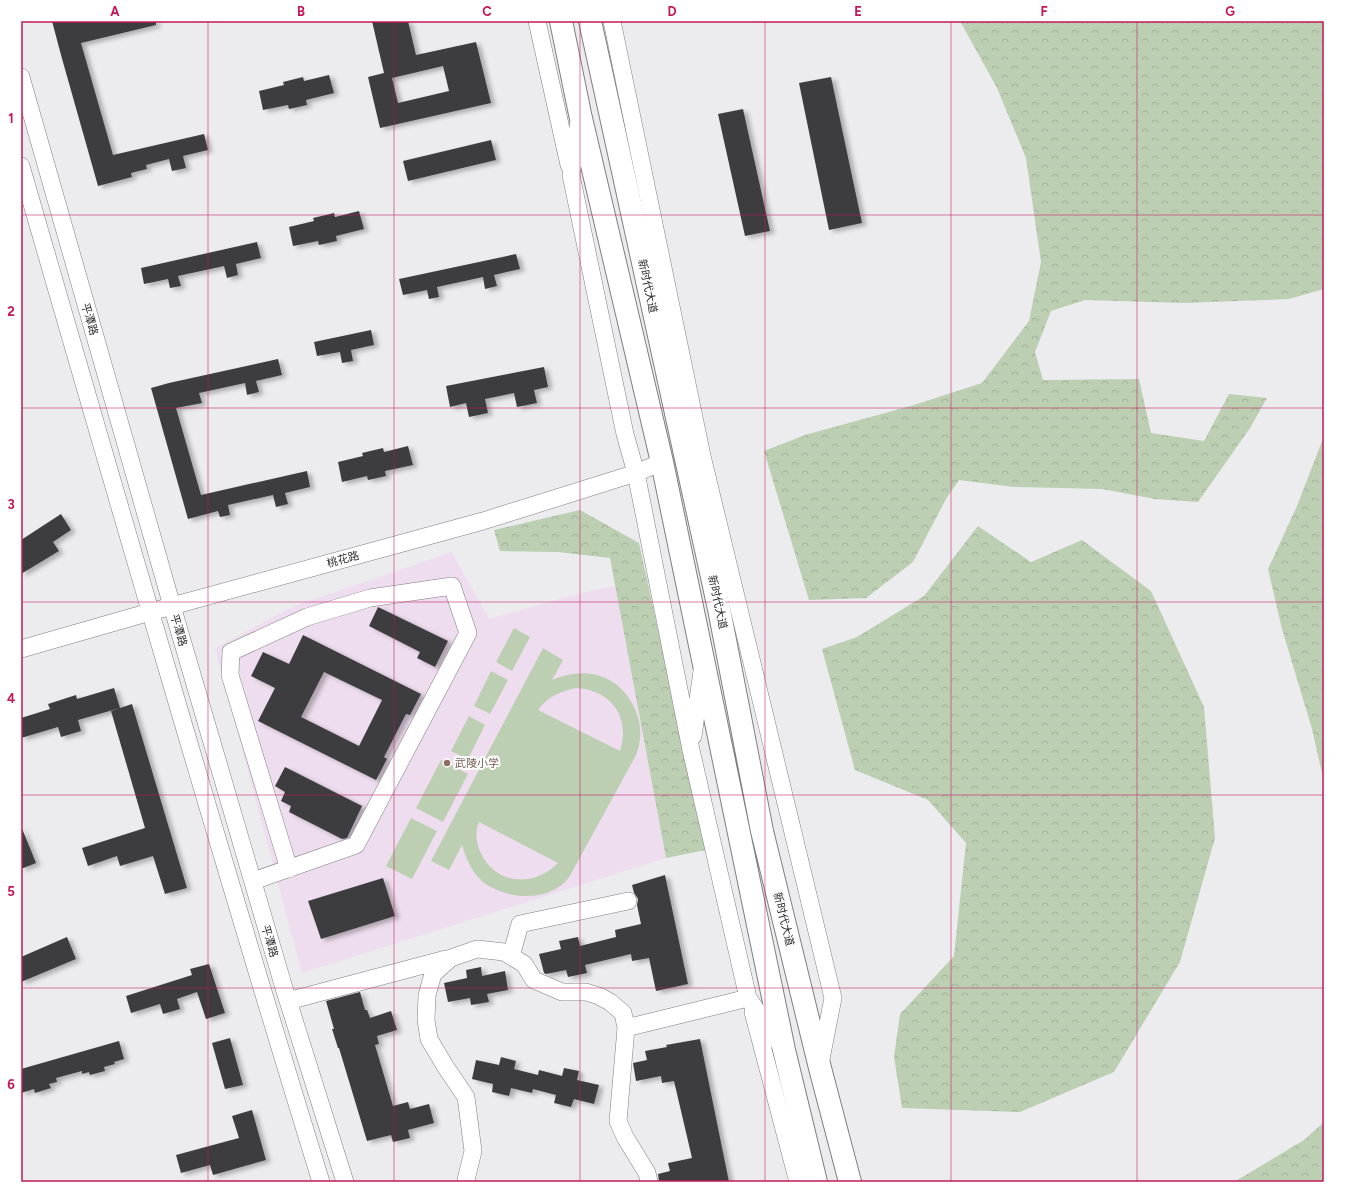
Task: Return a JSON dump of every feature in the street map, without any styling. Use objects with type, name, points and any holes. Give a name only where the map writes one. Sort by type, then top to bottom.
[{"type":"main road","points":[[561,21],[580,114],[662,462],[784,1050],[816,1182]]},
{"type":"main road","name":"新时代大道","points":[[592,30],[719,609],[762,831],[820,1068],[850,1182]]},
{"type":"street","points":[[537,21],[625,434],[636,472],[691,750],[749,999],[798,1182]]},
{"type":"street","points":[[612,21],[702,456],[833,998],[820,1068]]},
{"type":"street","points":[[592,30],[625,84]]},
{"type":"street","name":"平潭路","points":[[21,76],[172,606],[288,1001],[345,1182]]},
{"type":"street","points":[[571,175],[580,114]]},
{"type":"street","name":"平潭路","points":[[21,166],[150,612],[264,997],[321,1182]]},
{"type":"street","name":"桃花路","points":[[21,648],[483,521],[636,472],[662,462]]},
{"type":"street","points":[[253,882],[356,845],[468,633],[452,586],[370,598],[307,617],[232,652],[230,675],[289,869]]},
{"type":"street","points":[[691,750],[703,663]]},
{"type":"street","points":[[511,956],[520,924],[628,901]]},
{"type":"street","points":[[288,1001],[451,958],[477,949],[504,952],[524,964],[534,980],[562,992],[586,992],[610,1002],[623,1013],[626,1028],[618,1120],[625,1137],[647,1173],[649,1182]]},
{"type":"street","points":[[451,958],[433,974],[427,995],[426,1020],[429,1039],[466,1097],[473,1151],[466,1180],[467,1182]]},
{"type":"street","points":[[749,999],[784,1050]]},
{"type":"street","points":[[626,1028],[749,999]]},
{"type":"shaded area","name":"武陵小学","points":[[452,552],[489,619],[581,593],[615,586],[666,858],[302,973],[215,648],[294,606]]},
{"type":"green space","points":[[960,21],[1324,21],[1324,289],[1289,299],[1183,303],[1085,300],[1051,311],[1035,352],[1043,380],[1139,379],[1151,433],[1204,441],[1229,394],[1267,398],[1250,428],[1198,502],[1155,499],[1102,489],[1014,487],[959,480],[946,499],[913,562],[866,598],[809,600],[764,451],[805,435],[914,405],[982,383],[1029,321],[1041,262],[1026,158],[997,88]]},
{"type":"green space","points":[[1324,436],[1324,782],[1312,729],[1282,629],[1268,569],[1297,506]]},
{"type":"green space","points":[[580,510],[639,543],[706,850],[666,858],[610,558],[558,552],[500,551],[494,530]]},
{"type":"green space","points":[[978,526],[1031,562],[1082,540],[1151,591],[1204,707],[1215,838],[1180,962],[1114,1072],[1020,1112],[902,1108],[894,1057],[900,1014],[954,956],[966,843],[928,800],[855,770],[822,649],[857,637],[924,596]]},
{"type":"green space","points":[[514,628],[530,637],[512,671],[496,662]]},
{"type":"green space","points":[[543,648],[563,660],[552,680],[577,673],[601,676],[611,681],[629,697],[635,709],[640,727],[639,745],[635,757],[572,872],[565,882],[558,888],[550,892],[532,896],[514,895],[497,890],[487,885],[477,876],[467,859],[462,845],[449,870],[431,861]],"holes":[[[576,688],[599,694],[608,700],[615,708],[623,727],[623,739],[620,751],[538,710],[555,695]],[[479,822],[558,863],[548,871],[538,876],[526,879],[515,879],[495,871],[486,862],[480,851],[476,836]]]},
{"type":"green space","points":[[491,671],[508,680],[490,714],[474,706]]},
{"type":"green space","points":[[469,716],[485,725],[468,759],[451,751]]},
{"type":"green space","points":[[441,760],[468,774],[443,822],[416,808]]},
{"type":"green space","points":[[411,818],[437,831],[412,879],[386,866]]},
{"type":"green space","points":[[1324,1122],[1324,1182],[1234,1182],[1304,1140]]},
{"type":"building","points":[[52,21],[156,21],[156,25],[81,43],[113,155],[204,134],[208,150],[183,156],[186,168],[172,171],[169,159],[146,165],[147,169],[131,173],[132,177],[98,186]]},
{"type":"building","points":[[372,21],[408,21],[416,55],[476,42],[491,103],[380,128],[368,77],[384,73]],"holes":[[[443,66],[449,91],[398,103],[392,78]]]},
{"type":"building","points":[[329,75],[334,93],[306,100],[307,105],[289,109],[288,105],[263,110],[259,91],[284,85],[283,82],[303,77],[304,81]]},
{"type":"building","points":[[831,77],[862,223],[829,230],[799,83]]},
{"type":"building","points":[[743,109],[770,231],[745,236],[718,114]]},
{"type":"building","points":[[491,140],[496,160],[408,181],[403,161]]},
{"type":"building","points":[[359,211],[364,229],[336,236],[337,241],[319,245],[318,241],[293,246],[289,227],[314,221],[313,218],[334,213],[335,217]]},
{"type":"building","points":[[257,242],[261,258],[236,264],[238,275],[227,278],[224,266],[178,276],[181,286],[170,288],[168,279],[144,284],[141,268]]},
{"type":"building","points":[[516,254],[520,269],[494,275],[497,286],[485,289],[483,277],[437,287],[439,297],[429,299],[427,290],[403,295],[399,279]]},
{"type":"building","points":[[371,330],[374,345],[351,350],[353,361],[342,363],[340,352],[317,356],[314,342]]},
{"type":"building","points":[[278,359],[282,375],[256,381],[259,392],[247,395],[245,383],[199,393],[202,403],[176,408],[201,495],[307,471],[310,487],[285,493],[288,504],[276,507],[273,495],[228,505],[230,515],[220,517],[218,511],[188,519],[151,388]]},
{"type":"building","points":[[544,367],[548,387],[534,390],[537,403],[517,407],[514,393],[485,399],[488,413],[469,417],[466,403],[450,407],[446,386]]},
{"type":"building","points":[[408,446],[413,465],[385,471],[386,476],[368,480],[367,476],[342,482],[338,462],[363,456],[362,453],[383,448],[384,452]]},
{"type":"building","points":[[61,514],[71,530],[53,542],[59,551],[21,574],[21,540]]},
{"type":"building","points":[[378,607],[448,641],[435,667],[417,658],[420,652],[369,626]]},
{"type":"building","points":[[303,635],[421,694],[410,715],[406,714],[384,757],[387,759],[376,780],[258,721],[275,688],[251,676],[263,652],[289,664]],"holes":[[[324,672],[382,700],[359,746],[301,717]]]},
{"type":"building","points":[[114,688],[120,708],[78,720],[81,731],[61,737],[58,727],[21,738],[21,718],[50,709],[48,704],[76,695],[77,699]]},
{"type":"building","points":[[132,704],[187,888],[165,894],[153,856],[120,866],[117,856],[88,866],[82,848],[145,828],[111,711]]},
{"type":"building","points":[[285,767],[362,806],[347,838],[342,839],[289,812],[291,806],[281,801],[285,792],[275,786]]},
{"type":"building","points":[[21,826],[36,863],[21,869]]},
{"type":"building","points":[[665,875],[688,984],[656,991],[649,958],[632,961],[631,954],[585,965],[587,973],[568,977],[566,970],[546,974],[544,973],[539,954],[561,949],[559,941],[578,937],[580,946],[616,937],[615,930],[641,924],[637,905],[638,899],[634,893],[632,885]]},
{"type":"building","points":[[383,878],[395,916],[321,939],[308,901]]},
{"type":"building","points":[[67,937],[76,959],[21,982],[21,957]]},
{"type":"building","points":[[209,964],[225,1013],[206,1019],[197,992],[177,999],[180,1009],[163,1014],[160,1004],[131,1013],[126,996],[192,975],[190,969]]},
{"type":"building","points":[[481,967],[482,976],[505,971],[508,990],[487,994],[489,1002],[471,1005],[470,998],[448,1002],[444,983],[467,978],[466,970]]},
{"type":"building","points":[[360,992],[365,1010],[367,1010],[370,1018],[391,1011],[397,1030],[377,1036],[379,1044],[375,1045],[393,1106],[408,1102],[410,1109],[429,1104],[434,1123],[408,1130],[410,1138],[393,1142],[391,1135],[367,1141],[332,1029],[334,1029],[326,1001]]},
{"type":"building","points":[[230,1038],[243,1085],[225,1089],[212,1043]]},
{"type":"building","points":[[700,1039],[729,1182],[659,1182],[658,1174],[670,1171],[668,1163],[692,1158],[674,1081],[662,1083],[661,1076],[636,1081],[633,1063],[647,1060],[645,1051],[667,1047],[666,1045]]},
{"type":"building","points":[[119,1041],[124,1059],[114,1062],[115,1064],[104,1067],[105,1071],[90,1075],[89,1072],[82,1074],[82,1071],[56,1078],[57,1082],[49,1084],[51,1088],[35,1093],[34,1089],[21,1093],[21,1069]]},
{"type":"building","points":[[501,1057],[516,1061],[514,1069],[538,1075],[539,1070],[562,1076],[564,1068],[579,1071],[577,1080],[599,1085],[594,1104],[574,1099],[571,1107],[554,1103],[556,1095],[533,1089],[532,1093],[511,1088],[509,1096],[492,1092],[493,1084],[472,1079],[476,1060],[499,1065]]},
{"type":"building","points":[[252,1110],[266,1160],[213,1175],[210,1165],[181,1173],[176,1155],[239,1138],[232,1116]]},
{"type":"place","name":"武陵小学","points":[[447,763]]}]
